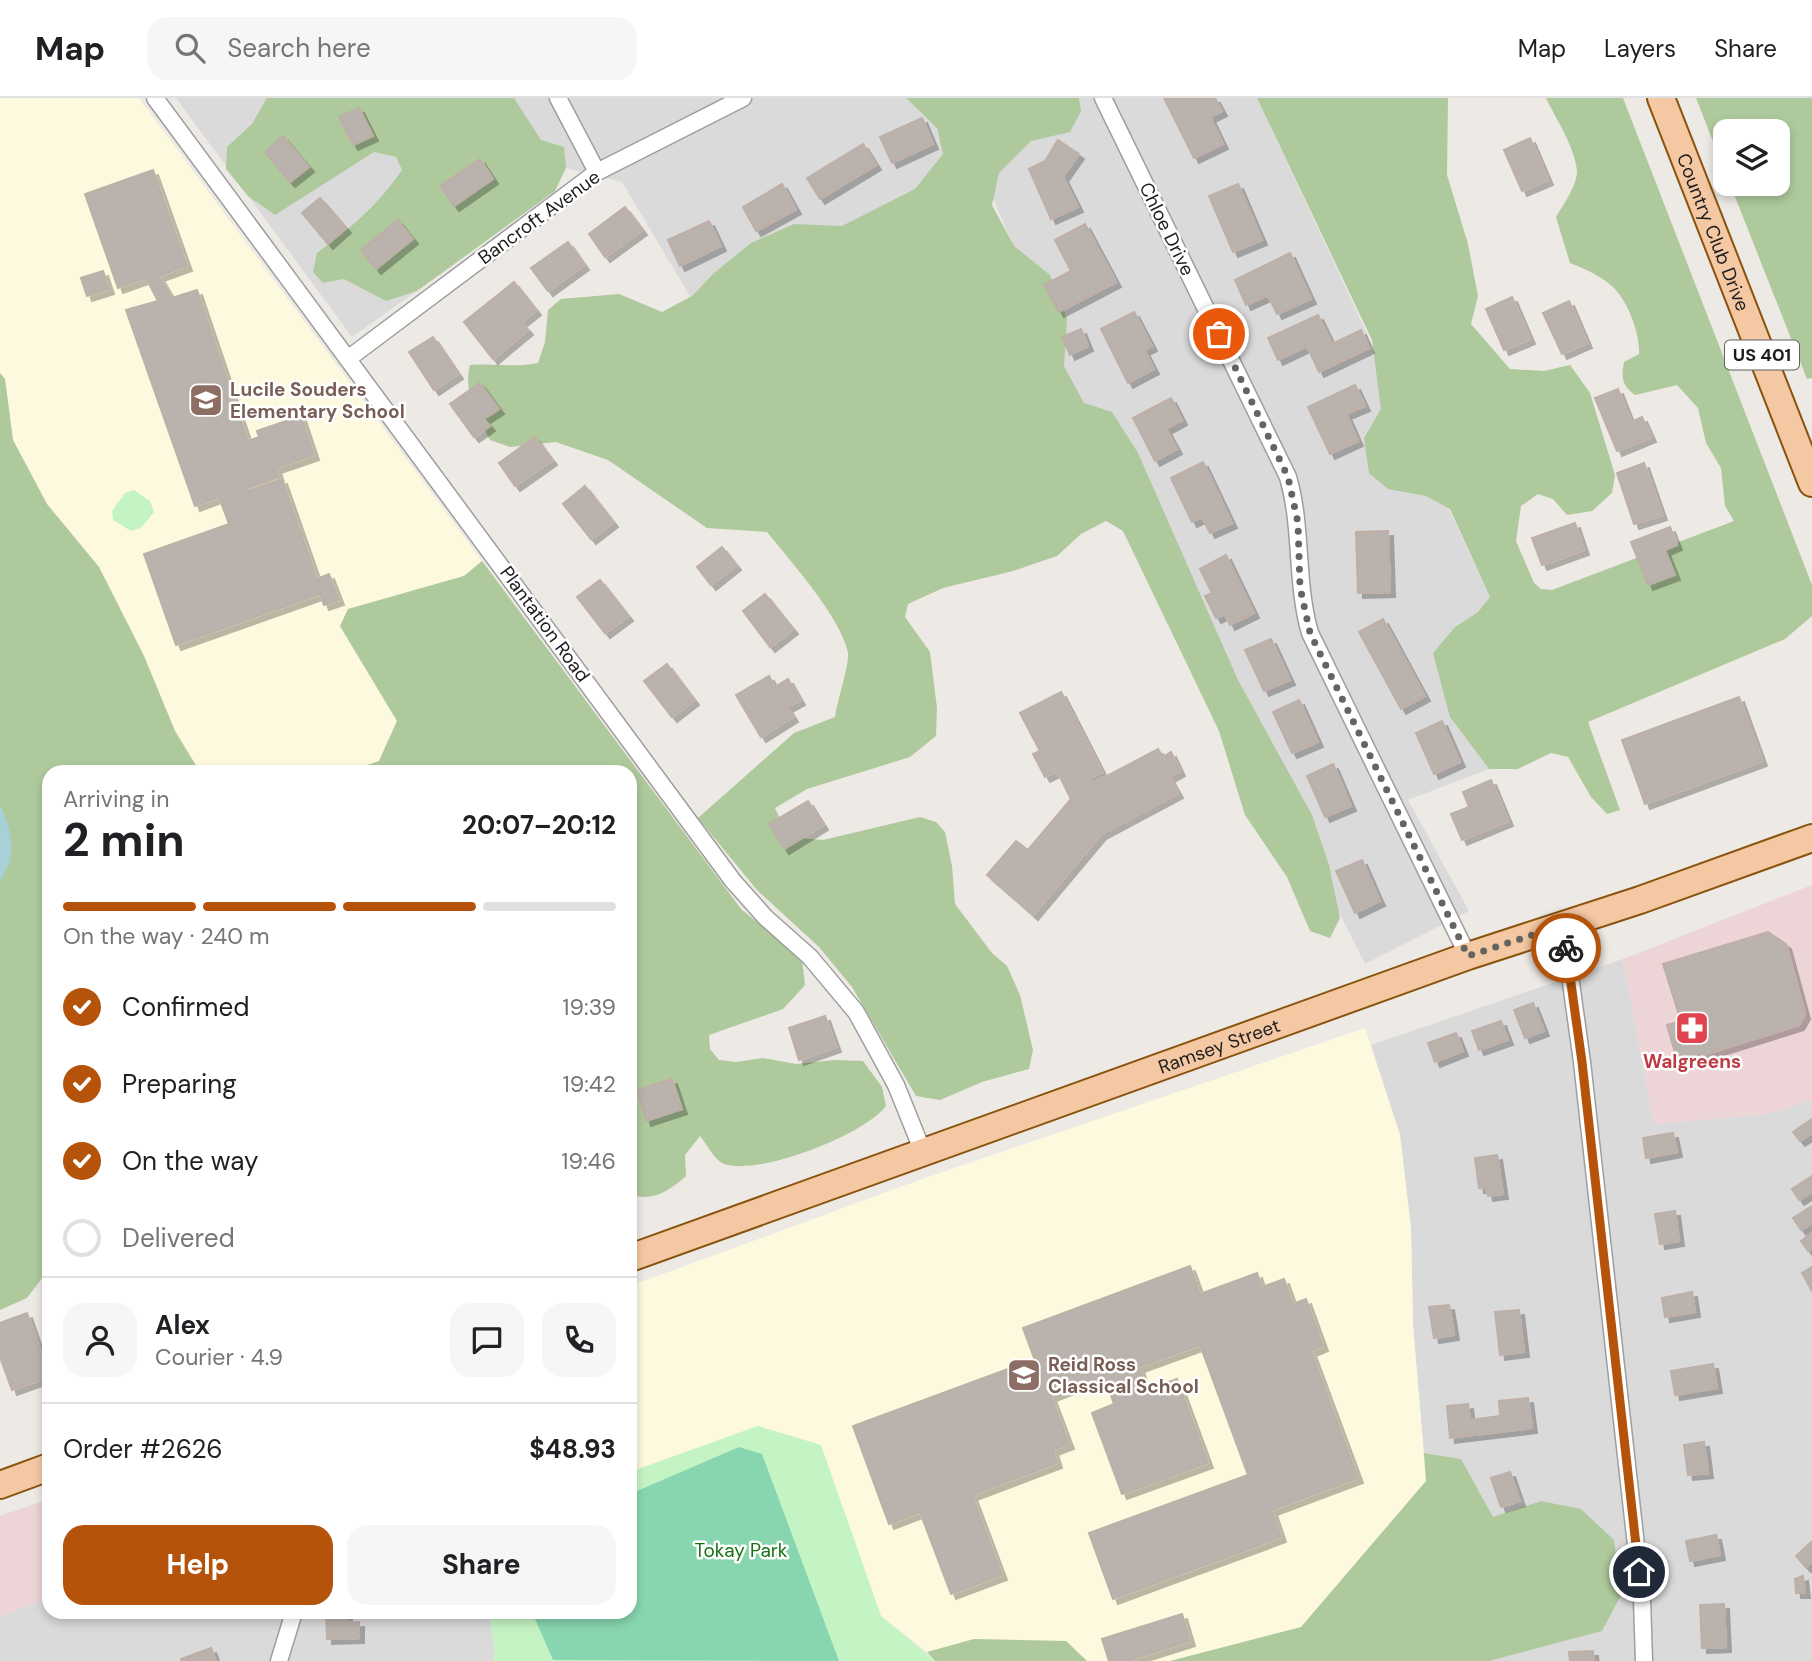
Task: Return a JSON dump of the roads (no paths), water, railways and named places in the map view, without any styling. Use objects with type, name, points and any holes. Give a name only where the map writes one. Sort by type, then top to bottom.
[{"type":"main road","name":"Country Club Drive","points":[[1661,98],[1812,483]]},
{"type":"main road","name":"Ramsey Street","points":[[637,1255],[1468,956],[1812,838]]},
{"type":"main road","points":[[0,1485],[42,1470]]},
{"type":"street","name":"Plantation Road","points":[[155,98],[733,881],[765,917],[810,957],[856,1012],[896,1085],[923,1152]]},
{"type":"street","points":[[558,98],[597,172]]},
{"type":"street","name":"Bancroft Avenue","points":[[349,358],[597,172],[743,98]]},
{"type":"street","name":"Chloe Drive","points":[[1103,98],[1288,477],[1298,523],[1300,587],[1310,633],[1468,956]]},
{"type":"street","points":[[1563,925],[1582,1062],[1641,1585],[1644,1661]]},
{"type":"street","points":[[279,1661],[292,1619]]},
{"type":"water","points":[[0,805],[8,824],[11,853],[6,871],[0,880]]},
{"type":"place","name":"Lucile Souders Elementary School","points":[[206,400]]},
{"type":"place","name":"Walgreens","points":[[1692,1028]]},
{"type":"place","name":"Reid Ross Classical School","points":[[1024,1375]]},
{"type":"park label","name":"Tokay Park","points":[[741,1550]]}]
